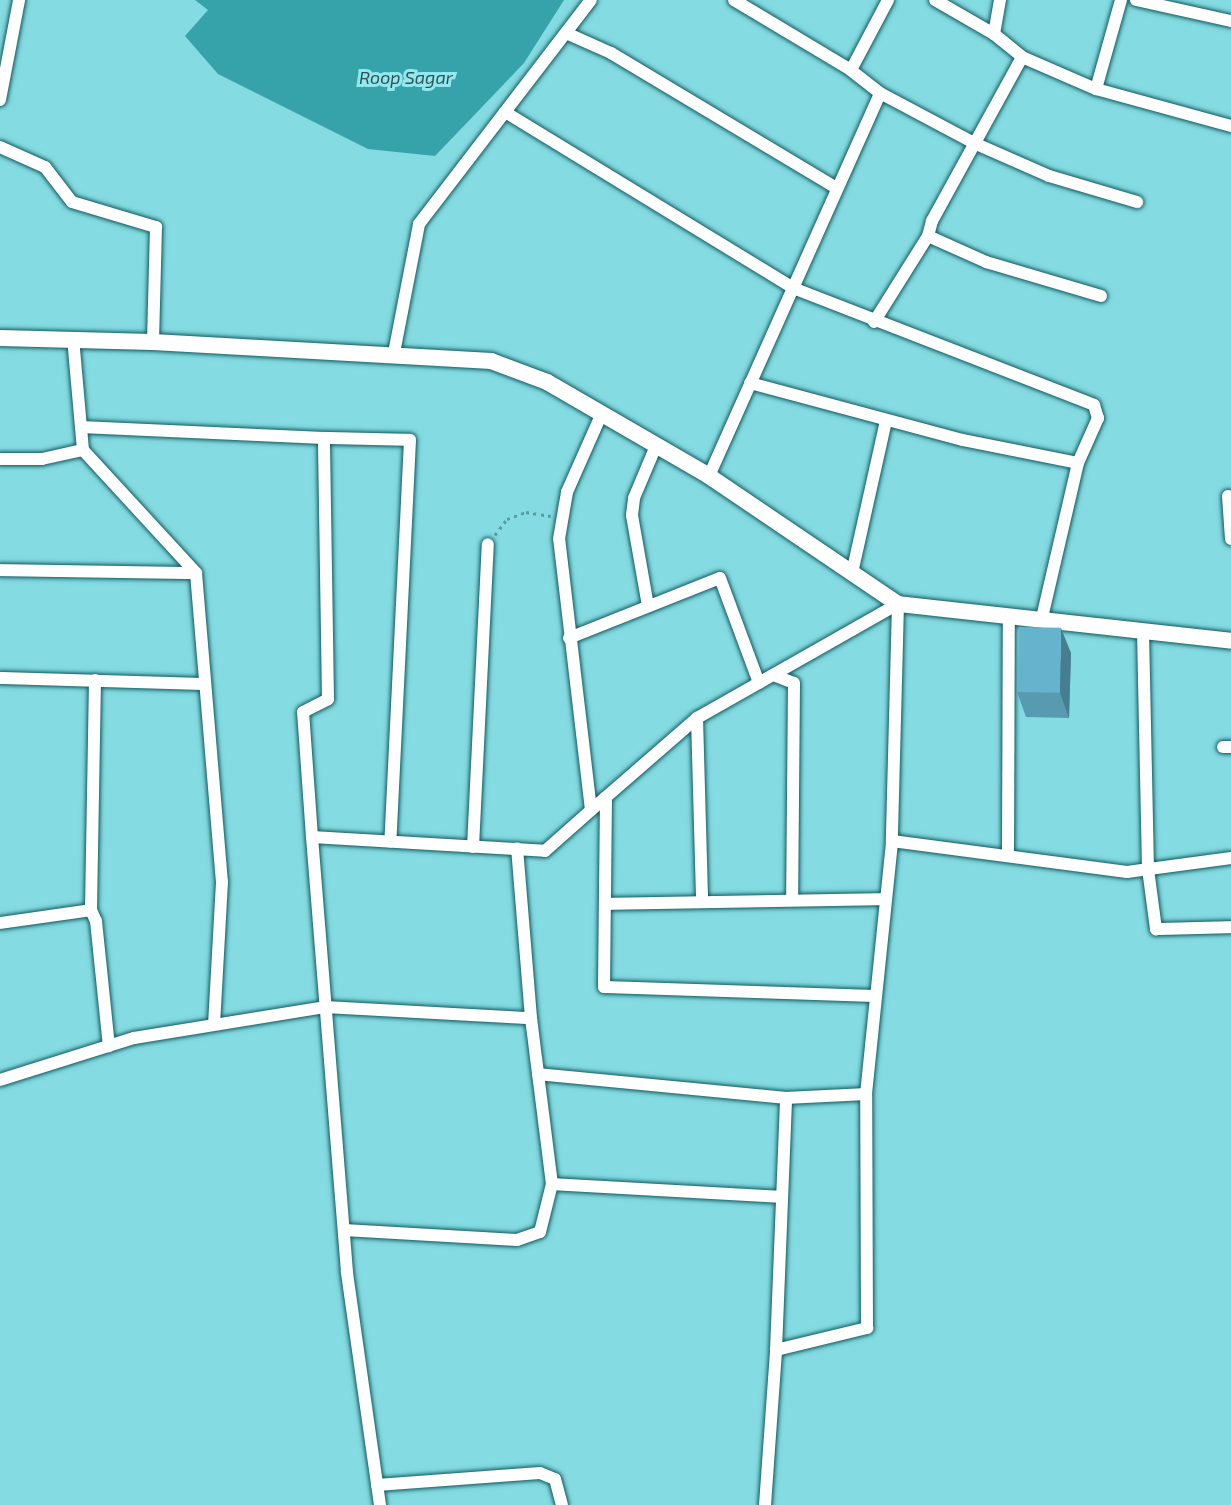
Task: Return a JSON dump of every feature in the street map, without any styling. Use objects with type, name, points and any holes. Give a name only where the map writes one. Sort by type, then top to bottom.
[{"type":"street","points":[[0,100],[19,0]]},
{"type":"street","points":[[393,353],[419,225],[591,0]]},
{"type":"street","points":[[734,0],[851,70],[880,93],[974,143],[1049,176],[1137,202]]},
{"type":"street","points":[[755,12],[761,0]]},
{"type":"street","points":[[851,70],[888,0]]},
{"type":"street","points":[[935,0],[994,34],[1022,57],[1096,89],[1231,126]]},
{"type":"street","points":[[994,34],[1000,0]]},
{"type":"street","points":[[1096,89],[1121,0]]},
{"type":"street","points":[[1136,0],[1231,21]]},
{"type":"street","points":[[566,33],[611,53],[837,188]]},
{"type":"street","points":[[874,322],[928,236],[974,143],[1022,57]]},
{"type":"street","points":[[709,476],[880,93]]},
{"type":"street","points":[[505,112],[793,288],[874,322],[1094,405],[1098,418],[1078,463],[1042,618]]},
{"type":"street","points":[[0,147],[45,167],[72,202],[156,227],[153,342]]},
{"type":"street","points":[[928,236],[986,262],[1101,296]]},
{"type":"street","points":[[0,338],[73,338],[393,353],[491,361],[547,382],[709,476],[898,604],[1042,618],[1231,641]]},
{"type":"street","points":[[73,338],[82,450],[196,573],[222,882],[214,1024]]},
{"type":"street","points":[[750,383],[886,421],[1078,463]]},
{"type":"street","points":[[591,810],[559,539],[567,492],[602,413]]},
{"type":"street","points":[[852,573],[886,421]]},
{"type":"street","points":[[81,427],[410,440],[390,842]]},
{"type":"street","points":[[324,438],[328,699],[303,712],[344,1230],[380,1505]]},
{"type":"street","points":[[648,606],[632,515],[634,498],[656,446]]},
{"type":"street","points":[[0,459],[42,459],[82,450]]},
{"type":"street","points":[[1228,496],[1231,539]]},
{"type":"street","points":[[473,847],[488,544]]},
{"type":"street","points":[[0,570],[196,573]]},
{"type":"street","points":[[569,638],[720,578],[759,683]]},
{"type":"street","points":[[312,837],[545,851],[697,718],[898,604]]},
{"type":"street","points":[[776,1350],[867,1328],[866,1094],[892,841],[898,604]]},
{"type":"street","points":[[1008,855],[1009,615]]},
{"type":"street","points":[[1143,631],[1148,869],[1156,930],[1231,927]]},
{"type":"street","points":[[773,675],[794,682],[792,900]]},
{"type":"street","points":[[0,678],[205,684]]},
{"type":"street","points":[[95,680],[91,910],[96,921],[109,1046]]},
{"type":"street","points":[[697,718],[702,902]]},
{"type":"street","points":[[606,797],[604,987],[876,996]]},
{"type":"street","points":[[892,841],[1127,872],[1231,858]]},
{"type":"street","points":[[344,1230],[517,1240],[540,1232],[552,1184],[531,1018],[518,849]]},
{"type":"street","points":[[605,904],[886,899]]},
{"type":"street","points":[[0,923],[91,910]]},
{"type":"street","points":[[0,1080],[109,1046],[214,1024],[325,1006],[531,1018]]},
{"type":"street","points":[[538,1074],[786,1098],[866,1094]]},
{"type":"street","points":[[765,1505],[776,1350],[786,1098]]},
{"type":"street","points":[[552,1184],[782,1197]]},
{"type":"street","points":[[377,1485],[540,1473],[555,1479],[562,1505]]},
{"type":"path","points":[[488,544],[507,519],[526,512],[563,518]]},
{"type":"water","name":"Roop Sagar","points":[[195,0],[564,0],[524,63],[435,156],[368,149],[218,74],[185,36],[208,10]]},
{"type":"building","points":[[1019,627],[1061,628],[1060,693],[1018,692]]}]
